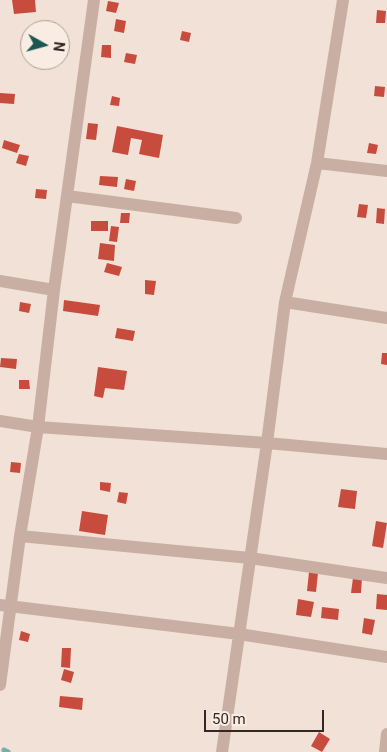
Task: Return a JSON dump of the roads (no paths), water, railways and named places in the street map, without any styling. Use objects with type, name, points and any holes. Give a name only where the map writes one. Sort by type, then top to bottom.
[{"type":"street","points":[[0,685],[5,606],[20,536],[38,427],[54,290],[94,0]]},
{"type":"street","points":[[222,752],[267,443],[285,302],[317,163],[343,0]]},
{"type":"street","points":[[317,163],[387,171]]},
{"type":"street","points":[[67,196],[236,218]]},
{"type":"street","points":[[0,281],[54,290]]},
{"type":"street","points":[[285,302],[387,318]]},
{"type":"street","points":[[0,421],[38,427],[267,443],[387,454]]},
{"type":"street","points":[[20,536],[250,558],[387,578]]},
{"type":"street","points":[[5,606],[239,634],[387,657]]},
{"type":"street","points":[[384,752],[387,734]]},
{"type":"waterway","points":[[4,750],[8,752]]}]
